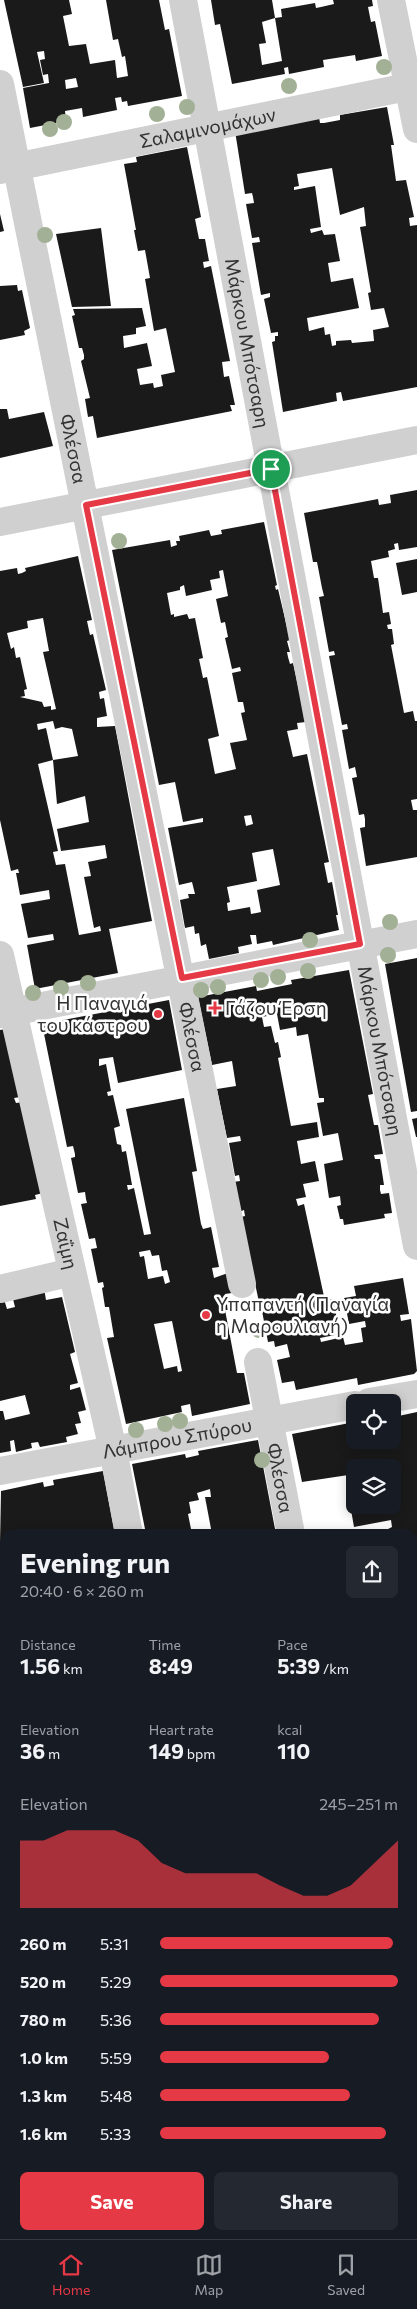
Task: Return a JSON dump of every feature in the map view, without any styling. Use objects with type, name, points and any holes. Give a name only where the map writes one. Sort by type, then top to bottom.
[{"type":"street","name":"Μάρκου Μπότσαρη","points":[[183,0],[417,1246]]},
{"type":"street","points":[[392,0],[413,86],[417,129]]},
{"type":"street","name":"Φλέσσα","points":[[0,84],[8,168],[86,505],[242,1284]]},
{"type":"street","name":"Σαλαμινομάχων","points":[[8,168],[413,86]]},
{"type":"street","points":[[0,522],[417,440]]},
{"type":"street","points":[[7,1013],[417,934]]},
{"type":"street","name":"Ζαΐμη","points":[[0,954],[7,1013],[72,1272],[113,1450],[128,1529]]},
{"type":"street","points":[[0,1289],[72,1272]]},
{"type":"street","name":"Φλέσσα","points":[[258,1362],[271,1421],[290,1529]]},
{"type":"street","points":[[401,1397],[417,1394]]},
{"type":"street","name":"Λάμπρου Σπύρου","points":[[0,1471],[346,1407]]},
{"type":"building","points":[[4,0],[69,0],[72,14],[63,16],[69,46],[86,44],[90,64],[115,60],[117,78],[128,76],[125,56],[122,57],[118,39],[113,40],[106,0],[159,0],[165,30],[169,29],[182,96],[128,106],[127,101],[122,102],[121,97],[115,98],[117,110],[83,117],[82,108],[65,111],[66,121],[30,128],[23,88],[49,83],[48,74],[43,75],[40,60],[45,59],[44,51],[37,52],[44,83],[23,87]],"holes":[[[76,78],[78,87],[66,89],[65,80]]]},
{"type":"building","points":[[211,0],[272,0],[275,18],[282,17],[281,9],[315,3],[316,8],[334,4],[333,0],[372,0],[373,6],[368,7],[371,22],[375,21],[382,56],[356,61],[355,55],[323,60],[324,67],[289,74],[288,67],[284,68],[285,74],[232,84],[220,24],[215,25]],"holes":[[[275,18],[282,61],[262,65],[259,44],[266,43],[262,22]]]},
{"type":"building","points":[[387,107],[394,145],[391,145],[396,181],[406,180],[414,217],[409,218],[410,226],[417,225],[417,387],[343,401],[341,392],[336,393],[337,401],[283,412],[272,342],[275,341],[275,336],[278,336],[278,332],[271,333],[264,299],[270,297],[270,293],[261,295],[252,243],[260,242],[259,237],[252,238],[246,204],[254,203],[252,193],[245,194],[235,131],[319,117],[320,123],[324,123],[340,120],[340,115]],"holes":[[[332,168],[340,215],[364,207],[366,226],[360,227],[371,292],[368,293],[371,310],[384,308],[389,327],[373,330],[374,341],[352,343],[351,340],[336,341],[336,345],[332,346],[330,334],[325,335],[324,327],[309,331],[307,318],[359,308],[353,278],[331,282],[328,263],[340,261],[335,234],[324,235],[322,230],[311,233],[310,229],[321,227],[315,186],[294,190],[294,187],[299,186],[297,174]]]},
{"type":"building","points":[[187,147],[201,217],[195,219],[199,239],[205,239],[209,261],[203,262],[204,268],[211,266],[230,361],[222,362],[224,377],[229,376],[235,405],[230,405],[232,411],[97,438],[93,416],[88,417],[85,399],[90,398],[81,361],[84,359],[84,355],[82,348],[79,348],[72,316],[75,315],[73,309],[142,308],[146,326],[136,328],[136,334],[123,336],[124,348],[147,343],[152,366],[137,369],[140,385],[153,383],[154,388],[163,386],[161,375],[175,372],[166,328],[154,331],[145,279],[150,278],[145,250],[138,251],[124,164],[137,162],[136,157]]},
{"type":"building","points":[[0,214],[4,231],[0,232]]},
{"type":"building","points":[[101,228],[111,306],[72,307],[56,234]]},
{"type":"building","points":[[17,285],[18,291],[22,290],[30,328],[24,331],[25,335],[0,340],[0,286]]},
{"type":"building","points":[[0,409],[7,409],[9,419],[44,412],[53,446],[0,458]]},
{"type":"building","points":[[417,490],[417,547],[399,550],[398,543],[394,544],[395,549],[388,551],[389,557],[371,561],[374,578],[378,578],[383,613],[389,612],[391,624],[387,625],[388,629],[392,629],[394,644],[391,645],[404,713],[413,711],[415,721],[417,721],[417,799],[411,800],[413,810],[417,810],[417,857],[366,866],[360,828],[365,827],[365,819],[364,814],[359,815],[352,778],[357,777],[355,767],[349,769],[342,730],[348,729],[347,724],[342,725],[329,656],[335,655],[334,651],[329,652],[319,597],[324,596],[317,562],[313,562],[304,513],[378,499],[379,505],[391,503],[390,495]]},
{"type":"building","points":[[264,522],[277,585],[275,586],[276,590],[278,589],[290,640],[287,641],[290,652],[287,652],[288,657],[290,664],[293,663],[306,722],[297,723],[298,729],[287,731],[293,757],[307,754],[329,862],[324,863],[328,883],[332,882],[339,930],[273,945],[272,941],[257,944],[256,935],[250,935],[252,944],[238,947],[239,953],[209,959],[206,944],[201,946],[199,933],[195,934],[194,926],[185,928],[180,900],[189,898],[188,894],[195,894],[192,882],[179,885],[168,828],[203,822],[203,818],[183,822],[175,782],[159,785],[112,550],[170,540],[171,547],[177,545],[176,541],[180,541],[179,536],[209,530],[211,536],[222,534],[221,530]],"holes":[[[223,570],[228,596],[216,599],[221,623],[225,622],[228,637],[225,638],[232,669],[240,667],[241,671],[232,673],[238,702],[243,702],[245,712],[241,713],[247,740],[230,743],[236,769],[215,774],[208,739],[219,736],[207,677],[203,678],[199,659],[203,658],[195,618],[189,619],[187,614],[174,617],[174,614],[171,615],[167,593],[180,590],[180,587],[184,585],[186,596],[212,590],[210,580],[220,578],[219,571]],[[251,815],[253,824],[246,826],[244,816]],[[273,849],[280,885],[257,890],[261,912],[251,914],[250,907],[228,911],[227,903],[230,902],[227,887],[257,881],[252,853]]]},
{"type":"building","points":[[78,556],[92,620],[87,621],[90,635],[93,634],[106,690],[99,692],[100,699],[104,698],[107,716],[97,718],[97,727],[115,726],[152,921],[109,929],[118,973],[35,989],[27,945],[54,940],[53,934],[28,938],[21,904],[50,899],[49,890],[20,895],[16,873],[19,873],[18,869],[11,871],[0,820],[0,571],[17,568],[18,574],[26,571],[25,568]],"holes":[[[43,618],[49,651],[43,652],[56,709],[51,710],[51,706],[44,707],[42,702],[20,697],[25,696],[24,690],[27,689],[20,657],[16,658],[14,647],[11,649],[7,633],[28,628],[27,621]],[[53,721],[55,729],[62,727],[72,729],[78,756],[53,760],[46,728],[38,730],[37,724]],[[53,760],[57,804],[85,796],[89,822],[57,829],[61,851],[105,845],[107,858],[88,862],[91,876],[84,877],[94,928],[100,926],[101,931],[79,935],[65,864],[56,865],[53,852],[58,851],[38,764]]]},
{"type":"building","points":[[417,559],[417,592],[402,595],[396,563]]},
{"type":"building","points":[[417,958],[417,1111],[411,1112],[385,964]]},
{"type":"building","points":[[349,970],[373,1094],[368,1095],[374,1125],[378,1125],[383,1154],[374,1155],[375,1159],[380,1159],[384,1185],[380,1185],[380,1190],[381,1194],[389,1193],[392,1213],[384,1214],[385,1218],[344,1225],[343,1219],[340,1219],[337,1206],[341,1205],[340,1196],[329,1198],[324,1164],[343,1160],[338,1133],[323,1136],[317,1103],[324,1102],[324,1098],[319,1098],[308,1034],[297,1036],[296,1027],[280,1030],[277,1014],[262,1017],[264,1027],[271,1026],[275,1043],[278,1042],[281,1057],[278,1058],[291,1126],[317,1122],[319,1137],[297,1141],[301,1164],[315,1161],[319,1181],[303,1184],[306,1197],[296,1199],[298,1206],[304,1204],[325,1301],[333,1299],[340,1334],[320,1338],[321,1342],[343,1337],[345,1345],[363,1342],[361,1328],[366,1327],[365,1321],[349,1324],[344,1298],[356,1296],[354,1286],[403,1278],[409,1314],[400,1315],[401,1321],[411,1319],[417,1371],[414,1374],[358,1385],[357,1378],[296,1390],[294,1381],[282,1383],[277,1360],[290,1357],[287,1344],[275,1347],[274,1341],[268,1342],[262,1311],[267,1310],[266,1306],[260,1307],[241,1217],[245,1216],[244,1210],[239,1212],[233,1182],[240,1181],[239,1175],[235,1176],[229,1143],[241,1141],[240,1136],[227,1138],[217,1089],[236,1086],[232,1061],[212,1065],[198,997],[256,986],[257,991],[292,984],[291,980]]},
{"type":"building","points":[[169,1000],[182,1070],[118,1083],[113,1057],[99,1059],[99,1066],[106,1064],[111,1091],[107,1092],[108,1096],[113,1095],[120,1126],[114,1128],[117,1144],[121,1145],[122,1152],[126,1151],[132,1185],[127,1185],[128,1190],[134,1188],[144,1235],[151,1234],[126,1109],[184,1098],[197,1171],[192,1172],[201,1224],[203,1229],[211,1227],[219,1267],[212,1268],[214,1278],[228,1273],[232,1293],[225,1294],[228,1310],[225,1310],[237,1373],[244,1373],[250,1404],[192,1416],[190,1404],[181,1406],[182,1412],[126,1424],[107,1338],[114,1337],[109,1307],[105,1307],[103,1282],[98,1283],[91,1249],[97,1248],[95,1238],[89,1239],[81,1204],[87,1203],[85,1192],[78,1193],[71,1158],[75,1157],[75,1154],[73,1146],[67,1147],[42,1024]],"holes":[[[150,1250],[152,1256],[159,1255],[162,1271],[167,1270],[170,1282],[165,1284],[163,1276],[148,1279],[144,1256],[140,1257],[139,1252]],[[172,1321],[182,1371],[178,1372],[177,1366],[164,1369],[154,1324]]]},
{"type":"building","points":[[6,1029],[20,1097],[14,1098],[16,1103],[23,1102],[43,1193],[35,1195],[36,1199],[0,1206],[0,1030]]},
{"type":"building","points":[[417,1118],[417,1137],[416,1137],[412,1119]]},
{"type":"building","points":[[44,1288],[46,1300],[62,1297],[75,1352],[70,1354],[78,1383],[70,1385],[70,1390],[80,1387],[86,1410],[78,1412],[81,1423],[75,1424],[78,1434],[66,1437],[67,1442],[40,1447],[38,1442],[31,1443],[32,1448],[16,1452],[14,1440],[10,1441],[11,1451],[0,1453],[0,1411],[3,1411],[5,1420],[30,1414],[25,1395],[0,1401],[0,1297],[3,1296],[7,1309],[15,1307],[12,1295]]},
{"type":"building","points":[[417,1412],[417,1529],[388,1529],[392,1527],[391,1520],[354,1527],[352,1514],[401,1514],[401,1459],[346,1459],[346,1475],[302,1482],[292,1434],[346,1424],[346,1449],[401,1449],[401,1415]]},
{"type":"building","points":[[258,1440],[275,1529],[211,1529],[205,1497],[211,1497],[210,1489],[197,1493],[199,1500],[189,1502],[191,1513],[188,1514],[191,1529],[145,1529],[132,1464],[185,1454],[186,1458],[199,1455],[198,1451]]},
{"type":"building","points":[[103,1471],[114,1529],[0,1529],[1,1491],[43,1482],[44,1487],[54,1485],[53,1480]]},
{"type":"place","name":"Γάζου Έρση","points":[[215,1008]]},
{"type":"place","name":"Η Παναγιά του κάστρου","points":[[158,1014]]},
{"type":"place","name":"Υπαπαντή (Παναγία η Μαρουλιανή)","points":[[206,1315]]},
{"type":"route","points":[[271,469],[360,944],[182,978],[86,505],[271,469]]}]
